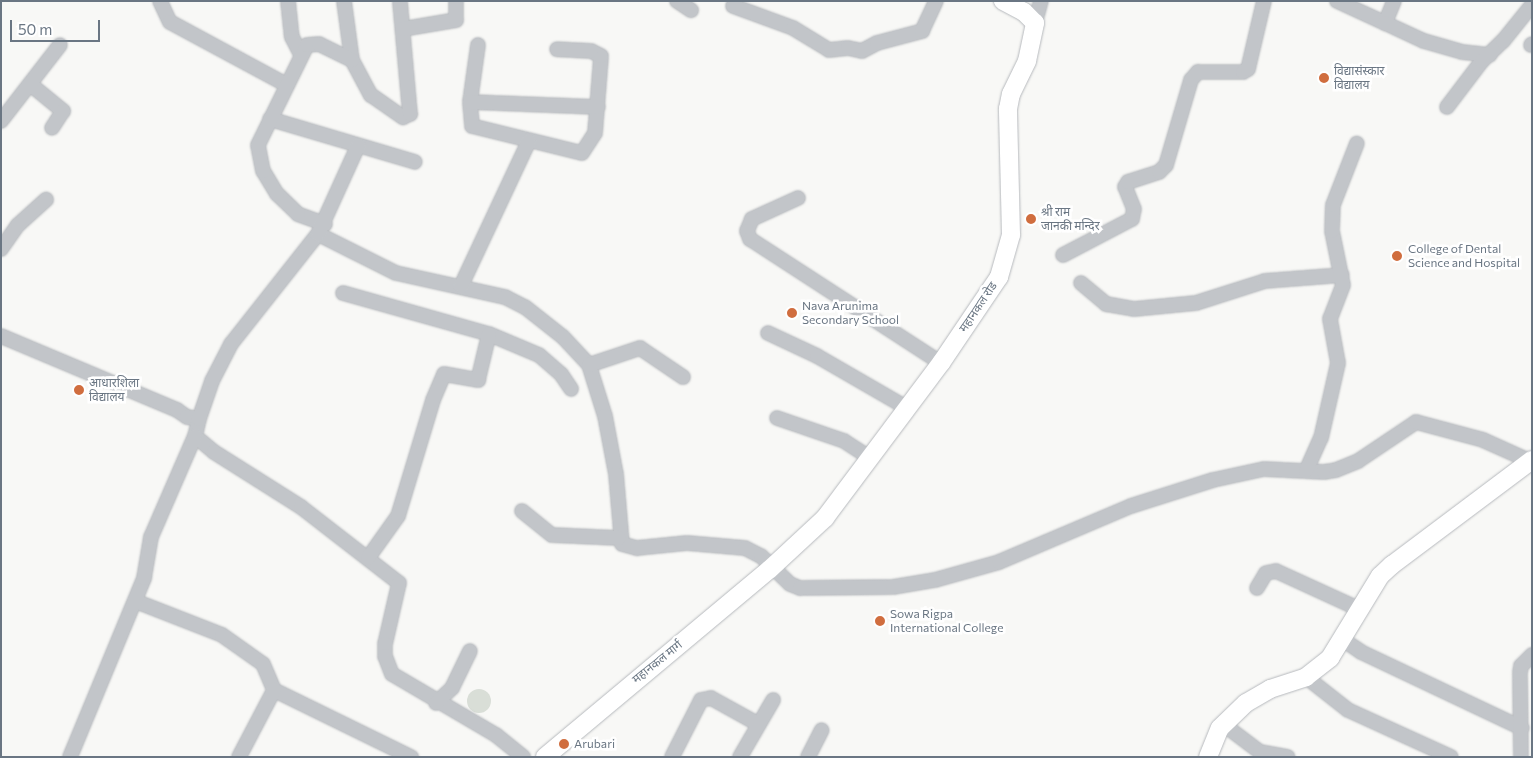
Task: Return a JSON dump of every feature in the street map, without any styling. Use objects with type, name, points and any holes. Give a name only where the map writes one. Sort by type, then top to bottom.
[{"type":"main road","points":[[1003,1],[1024,12],[1035,23]]},
{"type":"main road","name":"महानकल रोड","points":[[770,569],[825,518],[941,363],[1005,264],[1010,236],[1006,120],[1011,94],[1027,61],[1035,23]]},
{"type":"main road","points":[[1208,757],[1223,724],[1258,695],[1306,677],[1330,658],[1380,576],[1392,565],[1531,461]]},
{"type":"main road","name":"महानकल मार्ग","points":[[545,757],[770,569]]},
{"type":"street","points":[[160,1],[170,22],[287,85]]},
{"type":"street","points":[[288,1],[292,37],[302,55]]},
{"type":"street","points":[[344,1],[352,60],[371,95],[403,117],[409,116],[400,1]]},
{"type":"street","points":[[403,30],[456,20],[456,1]]},
{"type":"street","points":[[677,1],[691,10]]},
{"type":"street","points":[[733,6],[793,28],[828,50],[848,48],[862,51],[877,43],[922,31],[936,1]]},
{"type":"street","points":[[1035,23],[1041,1]]},
{"type":"street","points":[[1063,255],[1132,219],[1134,208],[1125,187],[1128,182],[1159,172],[1166,165],[1191,80],[1198,72],[1243,72],[1248,69],[1264,1]]},
{"type":"street","points":[[1337,1],[1424,41],[1462,52],[1490,54]]},
{"type":"street","points":[[1386,23],[1394,1]]},
{"type":"street","points":[[1447,106],[1532,6]]},
{"type":"street","points":[[352,60],[310,43],[302,55],[258,145],[263,171],[278,194],[298,214],[396,273],[506,297],[525,307],[563,337],[589,365],[605,416],[616,474],[619,538],[626,547],[687,543],[745,548],[761,556],[770,569],[790,584],[800,588],[893,587],[935,580],[999,562],[1131,506],[1213,480],[1264,469],[1324,472],[1358,461],[1416,422],[1483,440],[1531,461]]},
{"type":"street","points":[[1,121],[60,45]]},
{"type":"street","points":[[478,45],[470,102],[472,126],[582,153],[595,133],[601,56],[591,51],[557,49]]},
{"type":"street","points":[[30,84],[63,111],[52,128]]},
{"type":"street","points":[[470,102],[598,107]]},
{"type":"street","points":[[270,119],[415,162]]},
{"type":"street","points":[[462,286],[529,141]]},
{"type":"street","points":[[1306,471],[1321,438],[1338,363],[1330,319],[1342,290],[1342,275],[1332,231],[1334,205],[1357,143]]},
{"type":"street","points":[[70,757],[144,578],[151,537],[195,436],[212,381],[231,344],[321,229],[358,146]]},
{"type":"street","points":[[798,198],[752,220],[747,231],[750,239],[941,363]]},
{"type":"street","points":[[1,248],[18,226],[46,200]]},
{"type":"street","points":[[1081,283],[1106,304],[1127,308],[1162,308],[1196,303],[1265,281],[1342,275]]},
{"type":"street","points":[[343,293],[489,334],[538,355],[561,374],[571,389]]},
{"type":"street","points":[[768,333],[817,356],[907,408]]},
{"type":"street","points":[[368,558],[398,516],[432,400],[444,374],[478,380],[489,334]]},
{"type":"street","points":[[1,336],[177,410],[186,417],[199,419]]},
{"type":"street","points":[[589,365],[640,348],[683,377]]},
{"type":"street","points":[[777,418],[844,441],[870,458]]},
{"type":"street","points":[[195,436],[214,452],[301,507],[399,583],[385,644],[385,656],[392,674],[436,703],[496,735],[523,757]]},
{"type":"street","points":[[522,511],[552,535],[619,538]]},
{"type":"street","points":[[1257,588],[1266,573],[1276,571],[1361,610]]},
{"type":"street","points":[[135,601],[222,635],[246,650],[263,664],[274,690],[412,757]]},
{"type":"street","points":[[1342,639],[1361,652],[1522,728]]},
{"type":"street","points":[[436,703],[452,688],[470,651]]},
{"type":"street","points":[[1521,757],[1520,673],[1521,666],[1532,655]]},
{"type":"street","points":[[1306,677],[1348,710],[1451,757]]},
{"type":"street","points":[[239,757],[274,690]]},
{"type":"street","points":[[672,757],[702,700],[711,698],[758,724]]},
{"type":"street","points":[[743,756],[758,724],[773,700]]},
{"type":"street","points":[[1223,724],[1260,752],[1288,757]]},
{"type":"street","points":[[808,757],[822,730]]},
{"type":"shaded area","points":[[479,689],[487,693],[491,701],[487,709],[479,713],[471,709],[467,701],[471,693]]},
{"type":"place","name":"विद्यासंस्कार विद्यालय","points":[[1324,78]]},
{"type":"place","name":"श्री राम जानकी मन्दिर","points":[[1031,219]]},
{"type":"place","name":"College of Dental Science and Hospital","points":[[1397,256]]},
{"type":"place","name":"Nava Arunima Secondary School","points":[[792,313]]},
{"type":"place","name":"आधारशिला विद्यालय","points":[[79,390]]},
{"type":"place","name":"Sowa Rigpa International College","points":[[880,621]]},
{"type":"place","name":"Arubari","points":[[564,744]]}]
